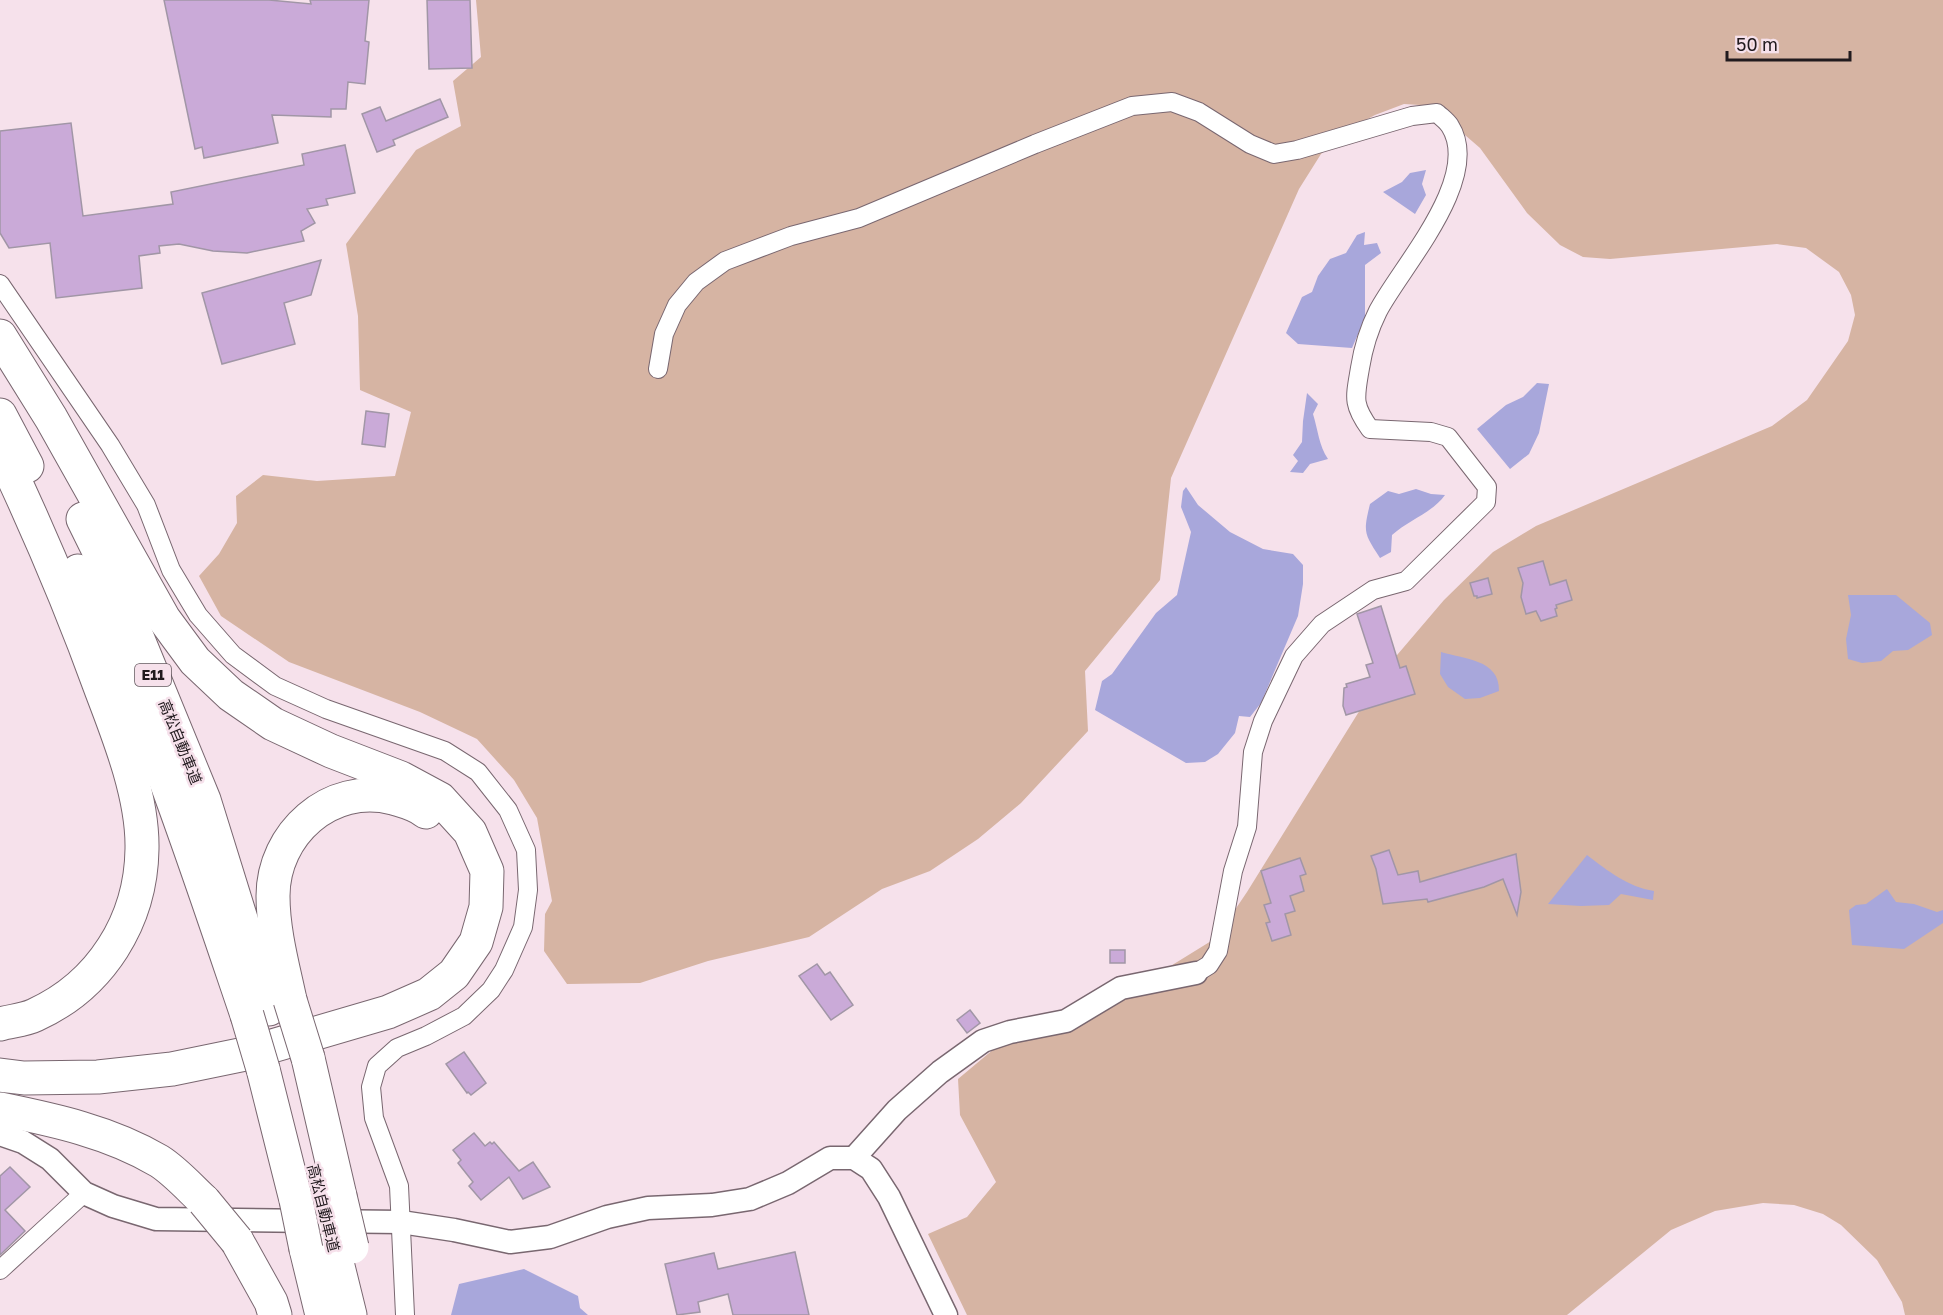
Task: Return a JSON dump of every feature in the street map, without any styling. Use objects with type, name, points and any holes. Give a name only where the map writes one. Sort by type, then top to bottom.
[{"type":"highway","points":[[0,336],[51,418],[164,619],[195,661],[231,694],[273,724],[331,751],[401,778],[440,799],[470,832],[487,871],[486,907],[476,942],[454,974],[429,994],[388,1012],[245,1054],[172,1069],[98,1077],[24,1078],[0,1075]]},
{"type":"highway","name":"高松自動車道","points":[[0,358],[19,391],[112,577],[130,620],[204,800],[268,1008]]},
{"type":"highway","name":"高松自動車道","points":[[0,415],[33,476],[99,614],[172,796],[268,1008]]},
{"type":"highway","points":[[0,449],[75,618],[117,730],[137,802],[142,849],[137,890],[127,925],[104,962],[76,991],[34,1016],[0,1024]]},
{"type":"highway","points":[[0,1061],[62,1062],[136,1059],[218,1044],[374,1000],[414,982],[447,957],[464,928],[469,894],[465,860],[446,827],[416,804],[384,796],[353,795],[324,806],[297,829],[280,858],[273,895],[278,941],[268,1008],[286,1064],[330,1247],[362,1315]]},
{"type":"highway","name":"E11","points":[[268,1008],[286,1064]]},
{"type":"highway","name":"高松自動車道","points":[[286,1064],[330,1247],[351,1315]]},
{"type":"highway","points":[[0,1109],[69,1123],[160,1162],[204,1201],[237,1241],[271,1302],[275,1315]]},
{"type":"highway","name":"高松自動車道","points":[[322,1315],[330,1247]]},
{"type":"street","points":[[658,369],[664,334],[677,306],[696,282],[725,261],[791,236],[859,218],[1132,106],[1172,102],[1181,105],[1199,112],[1250,144],[1274,154],[1297,150],[1412,116],[1437,113],[1450,126],[1457,147],[1455,177],[1438,218],[1378,312],[1363,352],[1355,397],[1358,412],[1370,429],[1431,432],[1448,437],[1487,487],[1486,502],[1406,581],[1373,590],[1322,624],[1294,656],[1263,721],[1253,752],[1247,827],[1233,872],[1218,951],[1209,965],[1196,973],[1121,988],[1066,1021],[1010,1032],[983,1041],[940,1071],[897,1110],[854,1158]]},
{"type":"street","points":[[0,284],[110,445],[146,505],[171,570],[198,615],[232,655],[274,686],[326,709],[445,751],[478,772],[508,810],[526,850],[528,890],[523,927],[504,970],[491,990],[464,1016],[397,1048],[377,1066],[371,1087],[374,1118],[399,1186],[405,1315]]},
{"type":"street","points":[[0,1134],[23,1142],[50,1160],[84,1192],[113,1206],[156,1219],[401,1221],[510,1242],[550,1236],[607,1217],[648,1208],[712,1206],[750,1199],[788,1184],[830,1158],[854,1158],[871,1168],[889,1197],[946,1315]]},
{"type":"street","points":[[0,1270],[84,1192]]},
{"type":"shaded area","points":[[476,0],[1943,0],[1943,1315],[1905,1315],[1902,1302],[1877,1260],[1841,1225],[1823,1214],[1794,1205],[1763,1203],[1715,1211],[1671,1230],[1567,1315],[967,1315],[928,1234],[967,1217],[996,1182],[960,1115],[958,1079],[1013,1033],[1067,1030],[1216,938],[1386,668],[1444,600],[1493,552],[1536,526],[1772,426],[1807,400],[1848,341],[1855,315],[1851,295],[1839,272],[1806,248],[1777,244],[1610,259],[1583,257],[1560,245],[1527,213],[1480,148],[1443,116],[1420,105],[1404,104],[1375,115],[1345,131],[1321,154],[1299,189],[1171,478],[1160,580],[1085,671],[1088,731],[1021,803],[978,839],[930,871],[882,889],[809,937],[708,961],[640,983],[567,984],[544,951],[545,914],[552,901],[537,818],[514,780],[477,739],[420,712],[289,662],[221,616],[199,576],[219,554],[237,523],[236,496],[263,475],[317,481],[395,476],[411,412],[360,390],[358,316],[346,244],[416,150],[461,126],[453,81],[481,57]]},
{"type":"water","points":[[1426,170],[1422,184],[1426,195],[1415,214],[1383,192],[1402,182],[1410,173]]},
{"type":"water","points":[[1365,232],[1364,245],[1377,243],[1381,253],[1365,265],[1365,318],[1352,348],[1298,344],[1286,333],[1302,297],[1312,292],[1318,276],[1330,259],[1346,253],[1357,235]]},
{"type":"water","points":[[1537,383],[1549,384],[1539,433],[1529,454],[1510,469],[1477,429],[1506,405],[1523,397]]},
{"type":"water","points":[[1307,393],[1318,404],[1313,414],[1328,459],[1310,464],[1303,473],[1290,472],[1298,461],[1293,455],[1302,442]]},
{"type":"water","points":[[1186,487],[1198,505],[1230,532],[1263,549],[1293,554],[1303,565],[1303,584],[1298,616],[1261,703],[1250,717],[1239,716],[1235,733],[1218,754],[1205,762],[1186,763],[1095,710],[1102,681],[1112,674],[1156,613],[1177,595],[1191,532],[1181,507],[1183,491]]},
{"type":"water","points":[[1416,489],[1431,494],[1445,495],[1434,506],[1392,535],[1391,552],[1380,558],[1366,532],[1370,504],[1388,491],[1399,494]]},
{"type":"water","points":[[1848,595],[1896,595],[1930,623],[1932,635],[1908,650],[1893,651],[1881,661],[1862,663],[1848,659],[1846,639],[1851,615]]},
{"type":"water","points":[[1441,652],[1487,666],[1498,680],[1499,691],[1480,698],[1465,699],[1448,687],[1440,674]]},
{"type":"water","points":[[1587,855],[1627,882],[1654,891],[1653,900],[1621,894],[1609,905],[1548,904]]},
{"type":"water","points":[[1887,889],[1896,902],[1914,904],[1937,912],[1943,910],[1943,923],[1904,949],[1852,945],[1849,910],[1856,905],[1866,904]]},
{"type":"water","points":[[524,1269],[578,1296],[580,1308],[588,1315],[451,1315],[459,1284]]},
{"type":"building","points":[[164,0],[269,0],[311,4],[310,0],[369,0],[365,41],[369,42],[365,84],[348,82],[346,109],[331,109],[331,117],[272,115],[278,143],[204,158],[202,147],[195,149]]},
{"type":"building","points":[[427,0],[470,0],[472,68],[429,69]]},
{"type":"building","points":[[440,99],[448,117],[393,140],[395,145],[377,152],[362,114],[380,107],[386,121]]},
{"type":"building","points":[[71,123],[83,216],[173,204],[171,192],[304,165],[302,154],[345,145],[355,193],[326,199],[328,205],[307,209],[315,223],[301,231],[304,241],[247,253],[213,251],[179,244],[159,246],[160,253],[139,256],[142,288],[56,298],[50,243],[9,248],[0,233],[0,131]]},
{"type":"building","points":[[321,260],[311,295],[284,303],[295,344],[222,364],[202,293]]},
{"type":"building","points":[[366,411],[389,414],[385,447],[362,444]]},
{"type":"building","points":[[1543,561],[1550,585],[1566,580],[1572,600],[1556,605],[1557,616],[1541,621],[1536,611],[1526,614],[1521,597],[1523,583],[1518,568]]},
{"type":"building","points":[[1488,578],[1492,594],[1477,598],[1474,596],[1470,583]]},
{"type":"building","points":[[1381,606],[1400,668],[1406,666],[1415,694],[1346,715],[1343,706],[1346,684],[1370,677],[1366,665],[1373,663],[1357,614]]},
{"type":"building","points":[[1389,850],[1398,875],[1418,871],[1420,882],[1516,854],[1521,892],[1517,915],[1503,879],[1484,887],[1428,902],[1427,899],[1383,904],[1371,856]]},
{"type":"building","points":[[1300,858],[1306,874],[1300,876],[1304,891],[1290,896],[1295,911],[1285,914],[1291,935],[1272,941],[1266,923],[1270,922],[1264,905],[1271,903],[1261,871]]},
{"type":"building","points":[[1110,950],[1125,950],[1125,963],[1110,963]]},
{"type":"building","points":[[817,964],[825,975],[830,972],[853,1005],[831,1020],[799,976]]},
{"type":"building","points":[[970,1010],[980,1023],[967,1033],[957,1020]]},
{"type":"building","points":[[464,1052],[486,1083],[471,1095],[467,1093],[446,1064]]},
{"type":"building","points":[[474,1133],[485,1146],[494,1142],[519,1171],[533,1162],[550,1187],[523,1199],[509,1177],[481,1200],[469,1186],[473,1182],[458,1163],[461,1160],[453,1150]]},
{"type":"building","points":[[10,1167],[30,1187],[5,1210],[25,1231],[0,1255],[0,1176]]},
{"type":"building","points":[[795,1252],[809,1315],[733,1315],[728,1294],[698,1302],[700,1312],[677,1315],[665,1264],[714,1253],[718,1269]]}]
